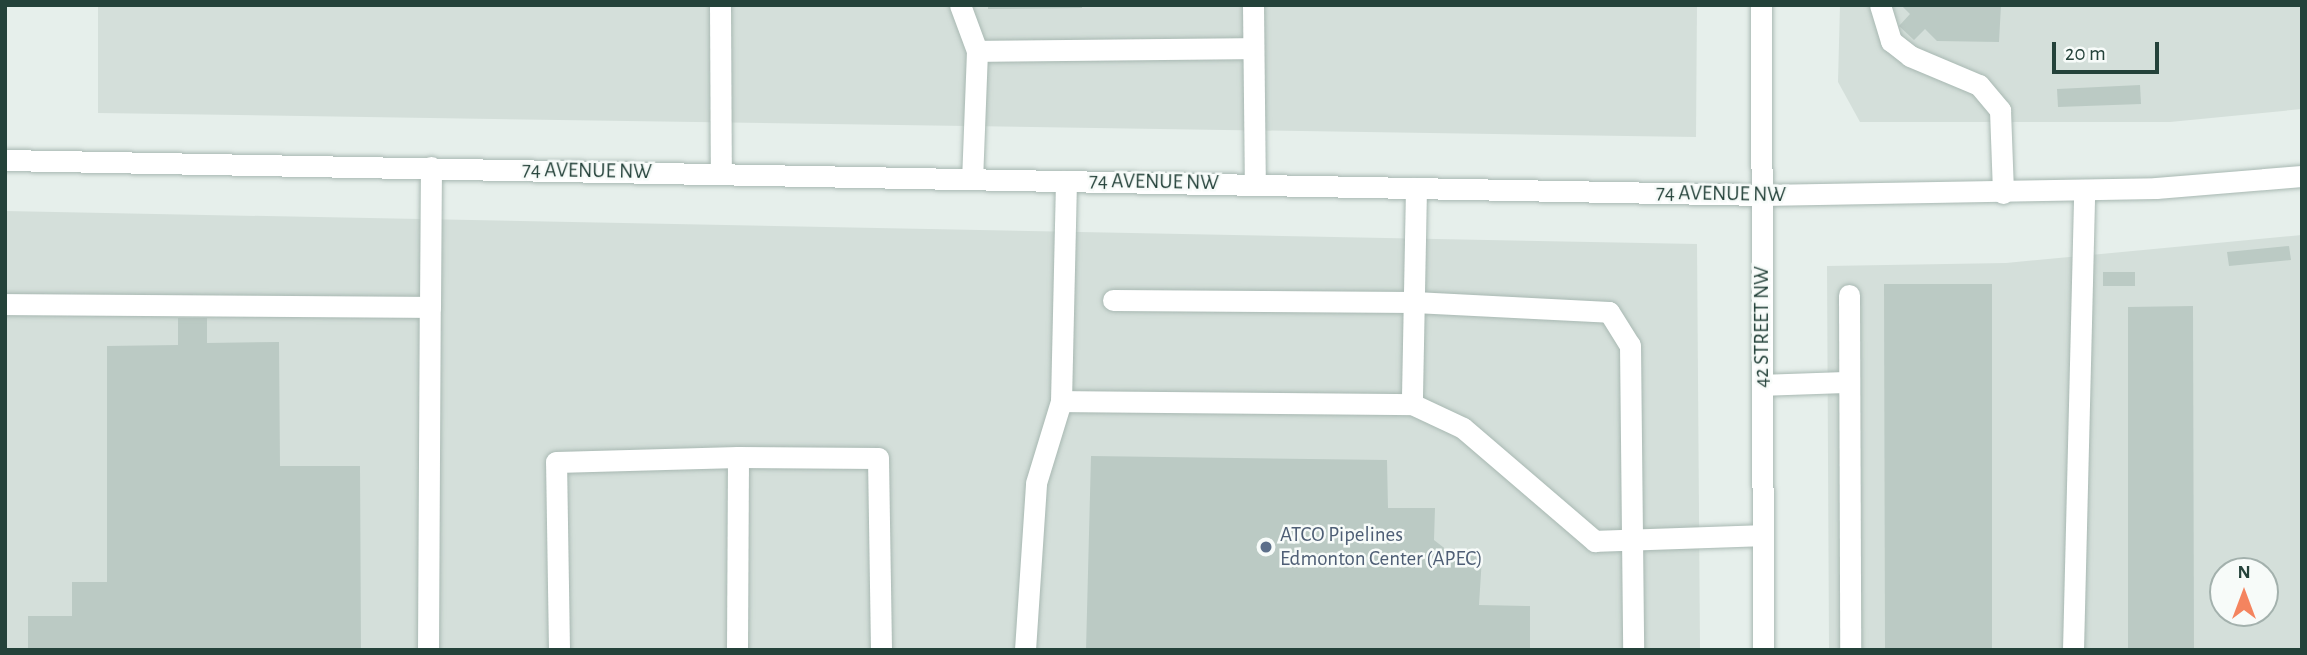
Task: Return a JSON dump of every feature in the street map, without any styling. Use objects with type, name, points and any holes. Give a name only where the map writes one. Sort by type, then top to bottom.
[{"type":"street","points":[[720,5],[721,174]]},
{"type":"street","points":[[960,5],[977,51],[972,179]]},
{"type":"street","points":[[1253,5],[1255,184]]},
{"type":"street","name":"42 STREET NW","points":[[1761,5],[1763,650]]},
{"type":"street","points":[[1880,5],[1891,41],[1910,56],[1979,85],[2000,110],[2003,193]]},
{"type":"street","points":[[977,51],[1253,48]]},
{"type":"street","name":"74 AVENUE NW","points":[[5,160],[1762,195],[2084,191],[2302,176]]},
{"type":"street","points":[[428,650],[431,167]]},
{"type":"street","points":[[1025,650],[1036,483],[1061,401],[1066,181]]},
{"type":"street","points":[[1412,404],[1416,188]]},
{"type":"street","points":[[2073,650],[2084,191]]},
{"type":"street","points":[[1849,295],[1850,650]]},
{"type":"street","points":[[1113,299],[1414,302],[1609,312],[1630,345],[1633,650]]},
{"type":"street","points":[[5,304],[430,307]]},
{"type":"street","points":[[1762,385],[1849,382]]},
{"type":"street","points":[[1061,401],[1412,404],[1463,428],[1595,541],[1763,535]]},
{"type":"street","points":[[737,650],[738,457]]},
{"type":"street","points":[[559,650],[556,461],[738,457],[878,458],[881,650]]},
{"type":"shaded area","points":[[98,5],[1697,5],[1696,137],[98,113]]},
{"type":"shaded area","points":[[1840,5],[2302,5],[2302,109],[2170,122],[1860,122],[1838,82]]},
{"type":"shaded area","points":[[5,211],[1697,244],[1700,650],[5,650]]},
{"type":"shaded area","points":[[2302,235],[2302,650],[1829,650],[1827,266],[2006,263]]},
{"type":"building","points":[[988,5],[1082,5],[1082,8],[988,9]]},
{"type":"building","points":[[1901,5],[2001,5],[1999,42],[1937,41],[1925,29],[1914,40],[1899,26],[1910,14]]},
{"type":"building","points":[[2140,85],[2141,104],[2058,107],[2057,89]]},
{"type":"building","points":[[2289,246],[2291,260],[2229,266],[2227,252]]},
{"type":"building","points":[[2103,272],[2135,272],[2135,286],[2103,286]]},
{"type":"building","points":[[1884,284],[1992,284],[1992,650],[1885,650]]},
{"type":"building","points":[[2193,306],[2194,650],[2128,650],[2128,307]]},
{"type":"building","points":[[178,318],[207,318],[207,343],[279,342],[280,466],[360,466],[361,650],[28,650],[28,616],[72,616],[72,582],[107,582],[107,346],[178,345]]},
{"type":"building","name":"ATCO Pipelines Edmonton Center (APEC)","points":[[1091,456],[1387,460],[1388,508],[1435,508],[1434,540],[1452,554],[1482,557],[1479,605],[1530,606],[1530,650],[1086,650]]},
{"type":"place","name":"ATCO Pipelines Edmonton Center (APEC)","points":[[1266,547]]}]
